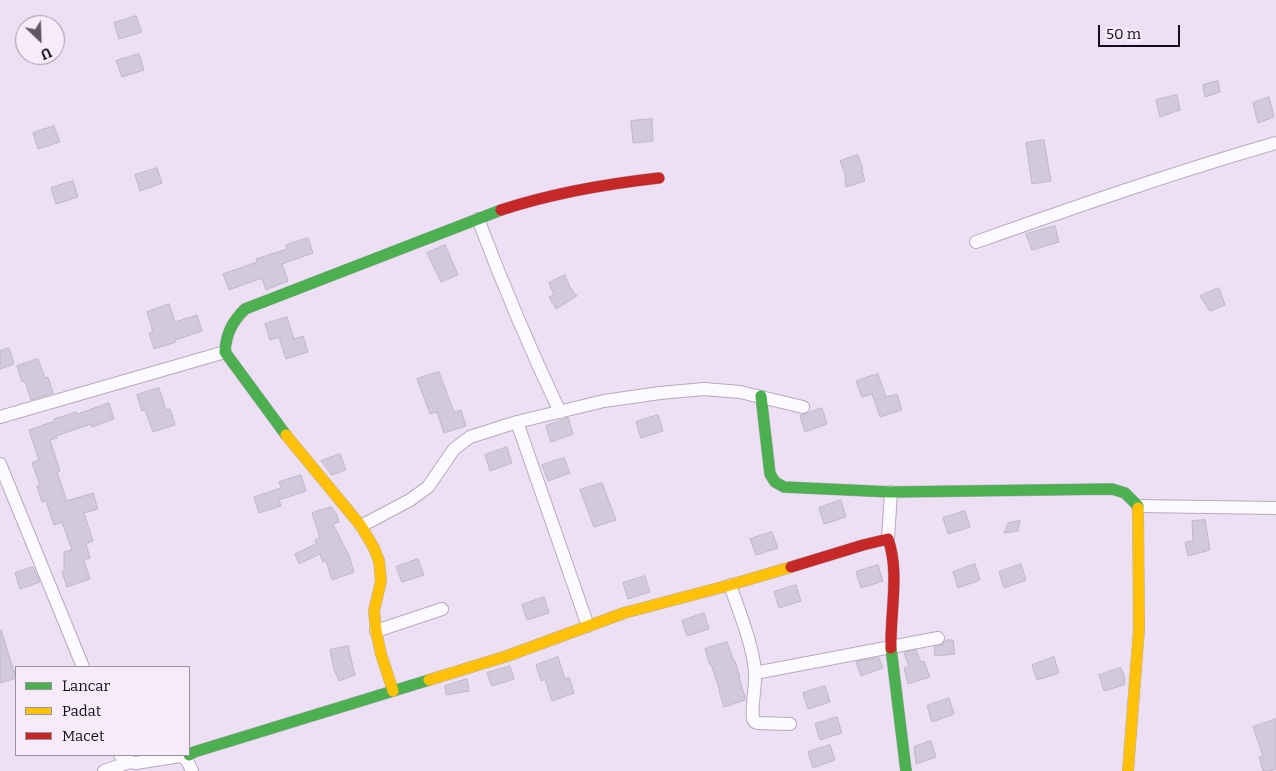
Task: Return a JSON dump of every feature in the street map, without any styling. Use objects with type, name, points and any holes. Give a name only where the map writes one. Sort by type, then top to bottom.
[{"type":"street","points":[[976,242],[1227,157],[1276,143]]},
{"type":"street","points":[[394,691],[376,631],[374,611],[381,581],[381,572],[374,548],[361,526],[295,447],[225,352],[227,336],[233,321],[245,308],[498,210],[528,201],[599,186],[659,178]]},
{"type":"street","points":[[478,219],[499,276],[560,412]]},
{"type":"street","points":[[0,417],[225,352]]},
{"type":"street","points":[[361,526],[410,500],[428,487],[454,449],[470,437],[517,422],[604,401],[660,393],[704,390],[740,392],[803,406]]},
{"type":"street","points":[[761,396],[770,474],[772,480],[784,488],[891,492],[1116,489],[1128,495],[1138,506],[1140,629],[1128,771]]},
{"type":"street","points":[[517,422],[588,626]]},
{"type":"street","points":[[0,464],[83,666]]},
{"type":"street","points":[[891,492],[888,539],[894,571],[891,646],[906,771]]},
{"type":"street","points":[[1138,506],[1276,508]]},
{"type":"street","points":[[190,754],[507,656],[624,613],[730,585],[888,539]]},
{"type":"street","points":[[730,585],[753,660],[755,674],[753,719],[758,723],[790,724]]},
{"type":"street","points":[[376,631],[442,609]]},
{"type":"street","points":[[755,674],[938,638]]},
{"type":"street","points":[[104,771],[125,759],[142,762],[187,756],[192,771]]},
{"type":"building","points":[[136,16],[142,32],[119,39],[114,23]]},
{"type":"building","points":[[139,54],[144,70],[122,77],[116,61]]},
{"type":"building","points":[[1218,81],[1220,92],[1205,97],[1203,85]]},
{"type":"building","points":[[1177,95],[1180,110],[1160,117],[1156,100]]},
{"type":"building","points":[[1269,97],[1274,117],[1258,123],[1253,103]]},
{"type":"building","points":[[652,119],[653,141],[633,143],[631,121]]},
{"type":"building","points":[[54,126],[60,142],[38,149],[33,133]]},
{"type":"building","points":[[1044,140],[1051,181],[1032,184],[1026,143]]},
{"type":"building","points":[[858,155],[865,181],[846,187],[845,174],[840,161]]},
{"type":"building","points":[[157,168],[162,183],[140,191],[135,175]]},
{"type":"building","points":[[73,181],[78,197],[56,204],[51,188]]},
{"type":"building","points":[[1055,226],[1059,242],[1032,250],[1026,234]]},
{"type":"building","points":[[308,238],[313,253],[282,264],[288,281],[266,290],[262,278],[229,290],[223,274],[257,262],[256,259],[287,249],[286,245]]},
{"type":"building","points":[[445,245],[458,275],[441,282],[427,253]]},
{"type":"building","points":[[565,275],[570,287],[577,296],[556,309],[549,297],[554,295],[549,283]]},
{"type":"building","points":[[1219,288],[1225,305],[1210,311],[1200,296]]},
{"type":"building","points":[[169,304],[175,322],[197,315],[202,331],[154,349],[149,333],[153,332],[147,312]]},
{"type":"building","points":[[287,317],[294,339],[303,336],[308,352],[286,359],[279,337],[270,340],[265,324]]},
{"type":"building","points":[[9,348],[14,364],[0,369],[0,351]]},
{"type":"building","points":[[38,359],[45,378],[48,377],[53,393],[31,400],[25,381],[22,382],[17,366]]},
{"type":"building","points":[[439,372],[454,412],[461,410],[466,426],[444,433],[437,412],[430,414],[417,379]]},
{"type":"building","points":[[878,374],[886,397],[897,394],[902,410],[880,417],[872,394],[862,397],[856,381]]},
{"type":"building","points":[[159,388],[166,410],[170,409],[175,425],[153,432],[145,410],[142,411],[137,395]]},
{"type":"building","points":[[109,403],[114,419],[92,427],[91,424],[56,436],[57,438],[50,440],[60,471],[57,472],[67,501],[93,493],[98,509],[84,513],[93,541],[86,544],[90,558],[84,560],[90,579],[67,587],[62,572],[64,572],[64,552],[72,550],[62,522],[54,525],[46,501],[42,502],[37,486],[40,485],[32,463],[39,460],[29,430],[55,421],[54,419],[76,412],[77,414]]},
{"type":"building","points":[[822,408],[827,424],[805,432],[800,416]]},
{"type":"building","points":[[658,415],[663,431],[641,438],[636,422]]},
{"type":"building","points":[[568,418],[573,434],[551,442],[546,426]]},
{"type":"building","points":[[507,447],[512,463],[490,471],[485,455]]},
{"type":"building","points":[[340,454],[346,470],[332,475],[321,461]]},
{"type":"building","points":[[564,458],[570,473],[548,481],[542,465]]},
{"type":"building","points":[[301,475],[306,491],[279,500],[281,506],[259,513],[254,497],[281,488],[279,482]]},
{"type":"building","points":[[602,483],[616,520],[594,527],[580,490]]},
{"type":"building","points":[[841,500],[846,517],[824,524],[819,508]]},
{"type":"building","points":[[331,507],[336,513],[339,522],[333,524],[349,556],[354,572],[332,580],[326,561],[323,562],[320,554],[299,564],[295,554],[316,544],[315,540],[320,538],[312,513]]},
{"type":"building","points":[[965,511],[970,527],[948,534],[943,518]]},
{"type":"building","points":[[1205,520],[1210,550],[1188,556],[1185,542],[1193,541],[1192,521]]},
{"type":"building","points":[[1020,521],[1018,531],[1004,533],[1008,523]]},
{"type":"building","points":[[772,532],[778,548],[756,555],[750,539]]},
{"type":"building","points":[[418,559],[424,575],[402,582],[396,567]]},
{"type":"building","points":[[975,564],[980,580],[958,588],[953,572]]},
{"type":"building","points":[[1021,564],[1026,580],[1004,588],[999,572]]},
{"type":"building","points":[[878,565],[883,581],[861,588],[856,572]]},
{"type":"building","points":[[33,567],[40,582],[20,589],[15,573]]},
{"type":"building","points":[[645,576],[650,592],[628,599],[623,583]]},
{"type":"building","points":[[796,585],[801,601],[779,608],[774,592]]},
{"type":"building","points":[[544,597],[549,613],[527,620],[522,605]]},
{"type":"building","points":[[704,613],[709,629],[687,636],[682,621]]},
{"type":"building","points":[[0,631],[15,678],[0,683]]},
{"type":"building","points":[[946,640],[953,640],[955,654],[935,656],[934,647],[943,644]]},
{"type":"building","points":[[727,642],[740,677],[745,700],[724,707],[705,649]]},
{"type":"building","points":[[348,646],[355,675],[339,681],[330,650]]},
{"type":"building","points":[[916,650],[921,662],[924,661],[930,677],[908,684],[904,668],[909,666],[904,653]]},
{"type":"building","points":[[558,657],[565,679],[569,677],[574,693],[552,701],[545,679],[541,681],[536,665]]},
{"type":"building","points":[[1054,657],[1059,673],[1037,680],[1032,665]]},
{"type":"building","points":[[879,658],[883,668],[861,676],[856,662]]},
{"type":"building","points":[[510,666],[514,679],[492,686],[487,673]]},
{"type":"building","points":[[1121,668],[1125,678],[1124,685],[1104,691],[1099,675]]},
{"type":"building","points":[[467,679],[469,691],[446,695],[445,686]]},
{"type":"building","points":[[825,686],[830,702],[808,709],[803,693]]},
{"type":"building","points":[[949,698],[954,714],[932,722],[927,706]]},
{"type":"building","points":[[837,717],[842,733],[820,740],[815,724]]},
{"type":"building","points":[[1276,719],[1276,769],[1263,771],[1259,757],[1263,756],[1253,727]]},
{"type":"building","points":[[931,741],[936,757],[916,764],[914,747]]},
{"type":"building","points":[[830,745],[835,760],[813,768],[808,752]]},
{"type":"traffic: fast","points":[[286,435],[225,352],[230,329],[245,309],[501,210]]},
{"type":"traffic: fast","points":[[761,396],[770,474],[775,482],[784,487],[891,492],[1112,489],[1125,493],[1138,508]]},
{"type":"traffic: fast","points":[[891,648],[906,771]]},
{"type":"traffic: fast","points":[[190,754],[429,680]]},
{"type":"traffic: slow","points":[[286,435],[361,526],[374,548],[379,561],[381,581],[374,611],[376,631],[393,691]]},
{"type":"traffic: slow","points":[[1128,771],[1139,629],[1138,508]]},
{"type":"traffic: slow","points":[[429,680],[507,656],[624,613],[791,567]]},
{"type":"traffic: jam","points":[[501,210],[579,190],[659,178]]},
{"type":"traffic: jam","points":[[791,567],[888,539],[892,552],[894,579],[891,648]]}]
